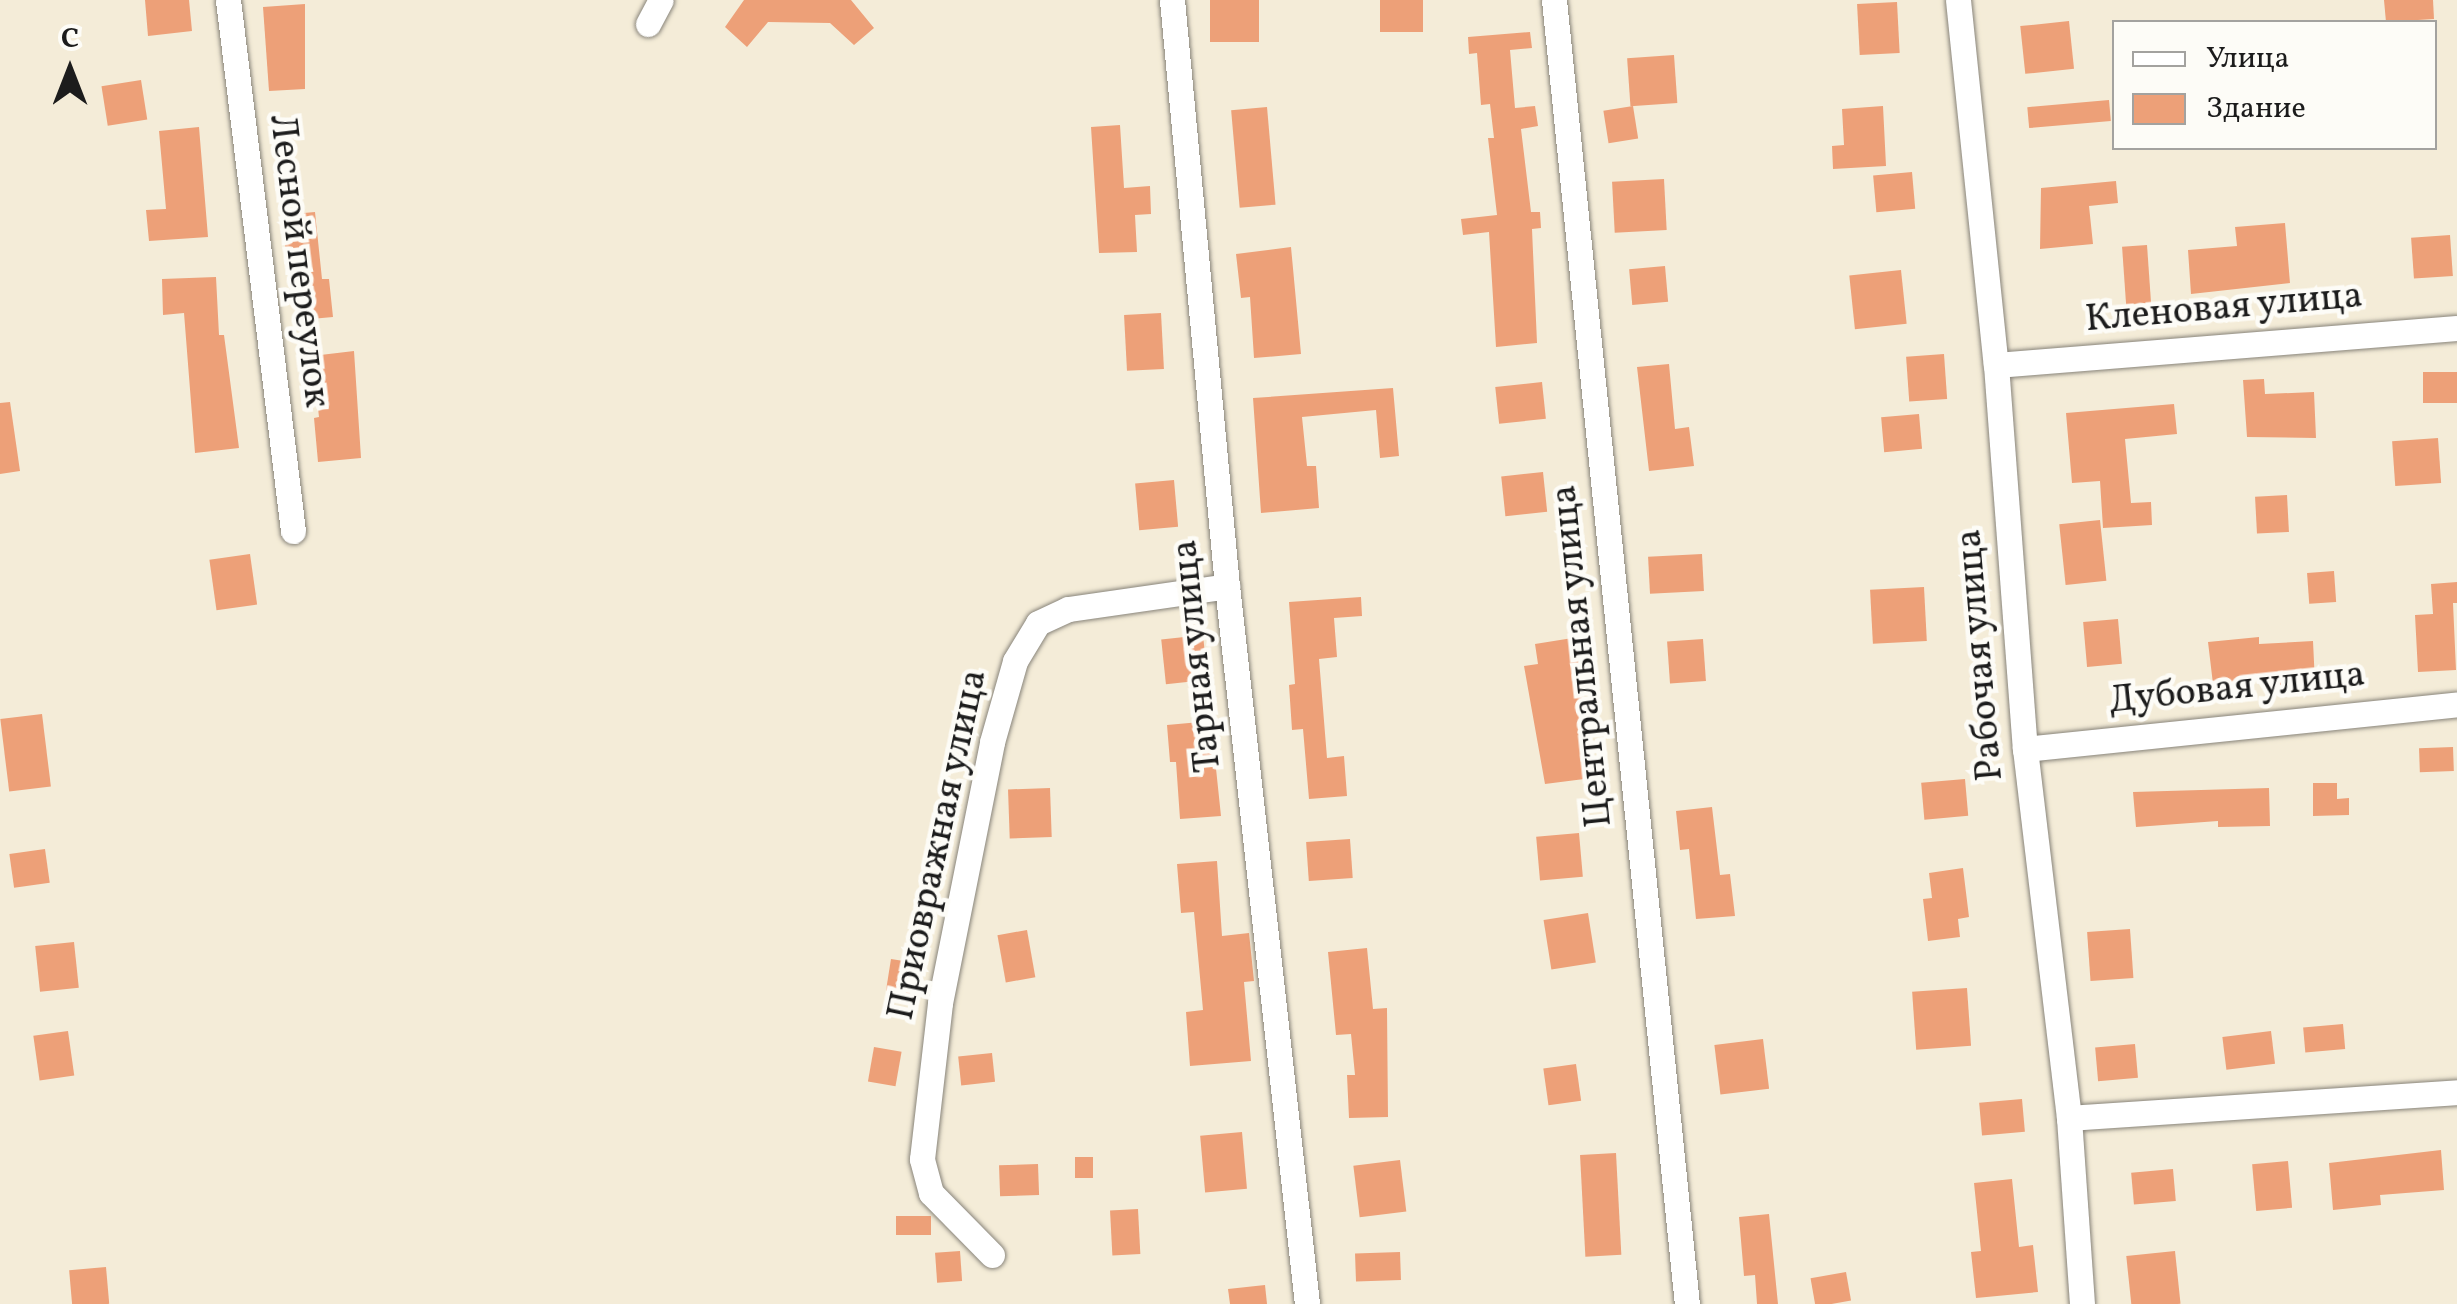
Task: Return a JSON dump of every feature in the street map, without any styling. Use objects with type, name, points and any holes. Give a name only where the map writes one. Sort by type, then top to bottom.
[{"type":"street","name":"Лесной переулок","points":[[228,0],[294,531]]},
{"type":"street","points":[[648,24],[661,0]]},
{"type":"street","name":"Тарная улица","points":[[1172,0],[1227,586],[1307,1304]]},
{"type":"street","name":"Центральная улица","points":[[1554,0],[1687,1304]]},
{"type":"street","name":"Рабочая улица","points":[[1958,0],[1996,365],[2024,749],[2069,1118],[2082,1304]]},
{"type":"street","name":"Кленовая улица","points":[[1996,365],[2457,328]]},
{"type":"street","name":"Приовражная улица","points":[[992,1254],[931,1193],[922,1159],[940,1003],[992,742],[1015,660],[1038,623],[1068,609],[1227,586]]},
{"type":"street","name":"Дубовая улица","points":[[2024,749],[2457,704]]},
{"type":"street","points":[[2069,1118],[2457,1092]]},
{"type":"building","points":[[145,0],[189,0],[192,31],[148,36]]},
{"type":"building","points":[[744,0],[851,0],[874,28],[854,45],[830,23],[768,22],[747,47],[725,27]]},
{"type":"building","points":[[1210,0],[1259,0],[1259,42],[1210,42]]},
{"type":"building","points":[[1380,0],[1423,0],[1423,32],[1380,32]]},
{"type":"building","points":[[2384,0],[2433,0],[2434,19],[2386,20]]},
{"type":"building","points":[[1897,2],[1900,53],[1860,55],[1857,4]]},
{"type":"building","points":[[305,4],[305,89],[269,91],[263,7]]},
{"type":"building","points":[[2069,21],[2074,69],[2025,74],[2020,26]]},
{"type":"building","points":[[1530,32],[1532,48],[1510,50],[1515,108],[1535,106],[1538,126],[1521,129],[1531,212],[1540,212],[1541,228],[1532,229],[1537,343],[1496,347],[1489,232],[1463,235],[1461,219],[1497,215],[1488,138],[1494,138],[1490,104],[1481,105],[1477,53],[1469,54],[1468,37]]},
{"type":"building","points":[[1674,55],[1677,103],[1630,106],[1627,58]]},
{"type":"building","points":[[141,80],[147,120],[108,126],[101,86]]},
{"type":"building","points":[[2109,100],[2111,121],[2029,128],[2027,107]]},
{"type":"building","points":[[1633,106],[1638,139],[1609,143],[1603,111]]},
{"type":"building","points":[[1883,106],[1886,166],[1833,169],[1832,146],[1844,145],[1842,109]]},
{"type":"building","points":[[1267,107],[1276,205],[1240,208],[1231,110]]},
{"type":"building","points":[[1120,125],[1124,188],[1150,186],[1151,214],[1135,215],[1137,252],[1099,253],[1091,127]]},
{"type":"building","points":[[199,127],[208,237],[149,241],[146,210],[166,209],[159,131]]},
{"type":"building","points":[[1912,172],[1915,209],[1876,212],[1873,175]]},
{"type":"building","points":[[1664,179],[1667,230],[1615,233],[1612,182]]},
{"type":"building","points":[[2116,181],[2118,203],[2089,206],[2093,244],[2040,249],[2041,188]]},
{"type":"building","points":[[315,212],[322,279],[329,279],[333,317],[300,320],[294,263],[287,264],[282,215]]},
{"type":"building","points":[[2285,223],[2290,283],[2191,294],[2188,250],[2237,246],[2235,227]]},
{"type":"building","points":[[2450,235],[2453,276],[2414,279],[2411,238]]},
{"type":"building","points":[[2147,245],[2151,303],[2126,305],[2122,247]]},
{"type":"building","points":[[1291,247],[1301,354],[1254,358],[1250,297],[1241,298],[1236,254]]},
{"type":"building","points":[[1665,266],[1668,302],[1632,305],[1629,269]]},
{"type":"building","points":[[1901,270],[1907,324],[1855,329],[1849,275]]},
{"type":"building","points":[[216,277],[219,335],[224,335],[239,448],[195,453],[184,313],[163,315],[162,279]]},
{"type":"building","points":[[1161,313],[1164,369],[1127,371],[1124,315]]},
{"type":"building","points":[[354,351],[361,458],[318,462],[314,418],[319,417],[312,356]]},
{"type":"building","points":[[1944,354],[1947,399],[1909,402],[1906,357]]},
{"type":"building","points":[[1669,364],[1675,429],[1689,427],[1694,466],[1649,471],[1637,367]]},
{"type":"building","points":[[2423,372],[2457,372],[2457,403],[2423,403]]},
{"type":"building","points":[[2264,379],[2265,394],[2314,392],[2316,438],[2247,437],[2243,380]]},
{"type":"building","points":[[1542,382],[1546,419],[1499,424],[1495,387]]},
{"type":"building","points":[[1393,388],[1399,456],[1380,458],[1376,410],[1302,417],[1307,466],[1316,466],[1319,508],[1261,513],[1253,398]]},
{"type":"building","points":[[10,402],[20,471],[0,474],[0,403]]},
{"type":"building","points":[[2174,404],[2177,434],[2125,439],[2131,503],[2151,502],[2152,525],[2103,528],[2100,481],[2072,483],[2066,413]]},
{"type":"building","points":[[1919,414],[1922,449],[1884,452],[1881,417]]},
{"type":"building","points":[[2438,438],[2441,483],[2395,486],[2392,441]]},
{"type":"building","points":[[1543,472],[1547,512],[1505,516],[1501,476]]},
{"type":"building","points":[[1174,480],[1178,527],[1139,530],[1135,483]]},
{"type":"building","points":[[2287,495],[2289,532],[2257,534],[2255,497]]},
{"type":"building","points":[[2100,520],[2106,581],[2066,585],[2059,524]]},
{"type":"building","points":[[250,554],[257,605],[216,610],[209,560]]},
{"type":"building","points":[[1702,554],[1704,591],[1650,594],[1648,557]]},
{"type":"building","points":[[2334,571],[2336,602],[2309,604],[2307,573]]},
{"type":"building","points":[[2457,582],[2457,603],[2453,603],[2456,670],[2418,672],[2415,615],[2433,614],[2431,584]]},
{"type":"building","points":[[1924,587],[1927,641],[1873,644],[1870,590]]},
{"type":"building","points":[[1361,597],[1362,616],[1334,618],[1337,657],[1319,659],[1327,758],[1344,756],[1347,796],[1309,799],[1303,729],[1292,730],[1289,685],[1295,684],[1289,602]]},
{"type":"building","points":[[2118,619],[2122,664],[2087,667],[2083,622]]},
{"type":"building","points":[[1203,635],[1208,680],[1166,684],[1161,639]]},
{"type":"building","points":[[1585,636],[1589,677],[1580,678],[1592,778],[1545,784],[1524,666],[1538,664],[1535,644]]},
{"type":"building","points":[[2259,637],[2259,644],[2313,641],[2315,683],[2276,685],[2275,678],[2213,684],[2208,642]]},
{"type":"building","points":[[1703,639],[1706,681],[1670,683],[1667,642]]},
{"type":"building","points":[[42,714],[51,786],[9,792],[0,719]]},
{"type":"building","points":[[1211,721],[1221,816],[1180,819],[1176,762],[1170,762],[1167,725]]},
{"type":"building","points":[[2453,747],[2454,771],[2420,772],[2419,748]]},
{"type":"building","points":[[1965,779],[1968,816],[1924,820],[1921,783]]},
{"type":"building","points":[[2313,783],[2337,783],[2337,799],[2349,798],[2349,815],[2313,816]]},
{"type":"building","points":[[1050,788],[1052,837],[1010,838],[1008,789]]},
{"type":"building","points":[[2269,788],[2270,826],[2218,827],[2218,821],[2136,827],[2133,792]]},
{"type":"building","points":[[1712,807],[1720,875],[1730,874],[1735,916],[1696,919],[1689,849],[1680,850],[1676,811]]},
{"type":"building","points":[[1579,833],[1583,877],[1540,881],[1536,837]]},
{"type":"building","points":[[1350,839],[1353,878],[1309,881],[1306,842]]},
{"type":"building","points":[[45,849],[50,883],[14,888],[9,854]]},
{"type":"building","points":[[1217,861],[1222,936],[1249,933],[1254,981],[1244,982],[1251,1061],[1190,1066],[1186,1012],[1203,1010],[1194,912],[1181,913],[1177,864]]},
{"type":"building","points":[[1963,868],[1969,917],[1958,919],[1960,937],[1928,941],[1923,899],[1932,898],[1929,873]]},
{"type":"building","points":[[1588,913],[1596,962],[1551,969],[1544,920]]},
{"type":"building","points":[[2130,929],[2133,978],[2091,981],[2087,932]]},
{"type":"building","points":[[1027,930],[1035,977],[1006,982],[997,935]]},
{"type":"building","points":[[74,942],[79,988],[40,992],[35,946]]},
{"type":"building","points":[[1367,948],[1373,1009],[1387,1008],[1388,1117],[1349,1118],[1347,1075],[1355,1075],[1351,1034],[1336,1035],[1328,952]]},
{"type":"building","points":[[891,959],[915,963],[910,994],[886,991]]},
{"type":"building","points":[[1967,988],[1971,1046],[1916,1050],[1912,992]]},
{"type":"building","points":[[2343,1024],[2345,1049],[2305,1052],[2303,1027]]},
{"type":"building","points":[[68,1031],[74,1076],[40,1080],[33,1036]]},
{"type":"building","points":[[2271,1031],[2275,1064],[2226,1070],[2222,1037]]},
{"type":"building","points":[[1763,1039],[1769,1089],[1720,1095],[1714,1045]]},
{"type":"building","points":[[2135,1044],[2138,1078],[2098,1081],[2095,1047]]},
{"type":"building","points":[[874,1047],[902,1052],[895,1086],[868,1081]]},
{"type":"building","points":[[992,1053],[995,1082],[961,1085],[958,1057]]},
{"type":"building","points":[[1576,1064],[1581,1101],[1548,1105],[1543,1069]]},
{"type":"building","points":[[2022,1099],[2025,1132],[1982,1136],[1979,1103]]},
{"type":"building","points":[[1242,1132],[1247,1189],[1205,1192],[1200,1136]]},
{"type":"building","points":[[2441,1150],[2444,1190],[2380,1195],[2381,1205],[2333,1210],[2329,1163]]},
{"type":"building","points":[[1616,1153],[1621,1255],[1585,1257],[1580,1155]]},
{"type":"building","points":[[1075,1157],[1093,1157],[1093,1178],[1075,1178]]},
{"type":"building","points":[[1400,1160],[1406,1212],[1360,1217],[1353,1166]]},
{"type":"building","points":[[2288,1161],[2292,1208],[2256,1211],[2252,1164]]},
{"type":"building","points":[[1038,1164],[1039,1195],[1000,1196],[999,1165]]},
{"type":"building","points":[[2173,1169],[2176,1201],[2134,1205],[2131,1173]]},
{"type":"building","points":[[2012,1179],[2019,1247],[2033,1245],[2038,1292],[1976,1298],[1971,1252],[1981,1251],[1974,1183]]},
{"type":"building","points":[[1138,1209],[1140,1254],[1112,1255],[1110,1210]]},
{"type":"building","points":[[1769,1214],[1778,1304],[1757,1304],[1755,1275],[1744,1276],[1739,1217]]},
{"type":"building","points":[[896,1216],[931,1216],[931,1235],[896,1235]]},
{"type":"building","points":[[960,1251],[962,1281],[937,1283],[935,1253]]},
{"type":"building","points":[[2175,1251],[2181,1304],[2131,1304],[2126,1256]]},
{"type":"building","points":[[1400,1252],[1401,1280],[1356,1282],[1355,1254]]},
{"type":"building","points":[[106,1267],[109,1304],[72,1304],[69,1270]]},
{"type":"building","points":[[1846,1272],[1851,1301],[1815,1304],[1811,1278]]},
{"type":"building","points":[[1265,1285],[1267,1304],[1230,1304],[1228,1289]]}]
